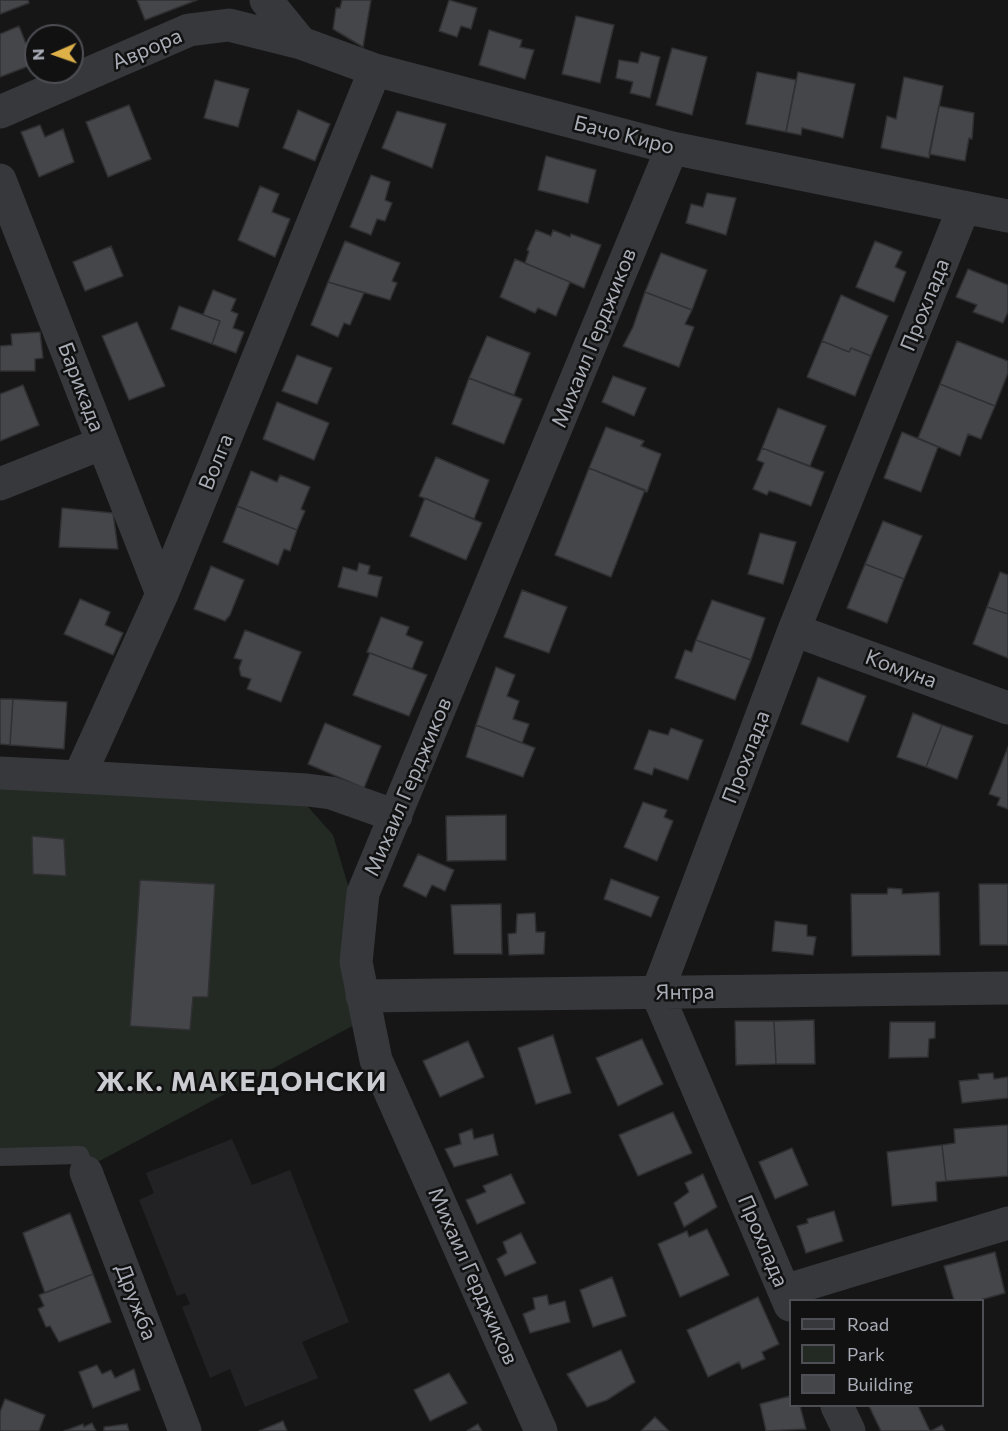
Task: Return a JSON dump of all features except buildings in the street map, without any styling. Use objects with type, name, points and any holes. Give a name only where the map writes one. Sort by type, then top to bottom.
[{"type":"street","points":[[266,0],[301,44]]},
{"type":"street","name":"Аврора","points":[[0,112],[189,30],[229,25],[301,44]]},
{"type":"street","name":"Бачо Киро","points":[[301,44],[375,70],[672,148],[1008,216]]},
{"type":"street","name":"Волга","points":[[79,777],[162,594],[375,70]]},
{"type":"street","name":"Михаил Герджиков","points":[[541,1431],[376,1060],[356,962],[363,893],[672,148]]},
{"type":"street","name":"Барикада","points":[[0,180],[162,594]]},
{"type":"street","name":"Прохлада","points":[[787,1298],[657,993],[794,630],[964,207]]},
{"type":"street","points":[[0,484],[103,443]]},
{"type":"street","name":"Комуна","points":[[794,630],[1008,708]]},
{"type":"street","points":[[0,773],[307,790],[331,793],[396,816]]},
{"type":"street","name":"Янтра","points":[[362,996],[1008,988]]},
{"type":"street","name":"Дружба","points":[[86,1172],[185,1431]]},
{"type":"street","points":[[787,1298],[1008,1223]]},
{"type":"street","points":[[837,1407],[849,1431]]},
{"type":"lane","points":[[0,1157],[80,1155],[86,1172]]},
{"type":"shaded area","points":[[232,1139],[252,1185],[290,1170],[349,1322],[302,1342],[318,1378],[245,1407],[230,1369],[210,1378],[182,1307],[190,1304],[185,1293],[177,1296],[139,1200],[154,1193],[146,1173]]},
{"type":"green space","points":[[0,778],[302,800],[333,835],[350,892],[356,1024],[92,1165],[0,1150]]},
{"type":"district","name":"Ж.К. МАКЕДОНСКИ","points":[[242,1082]]}]
